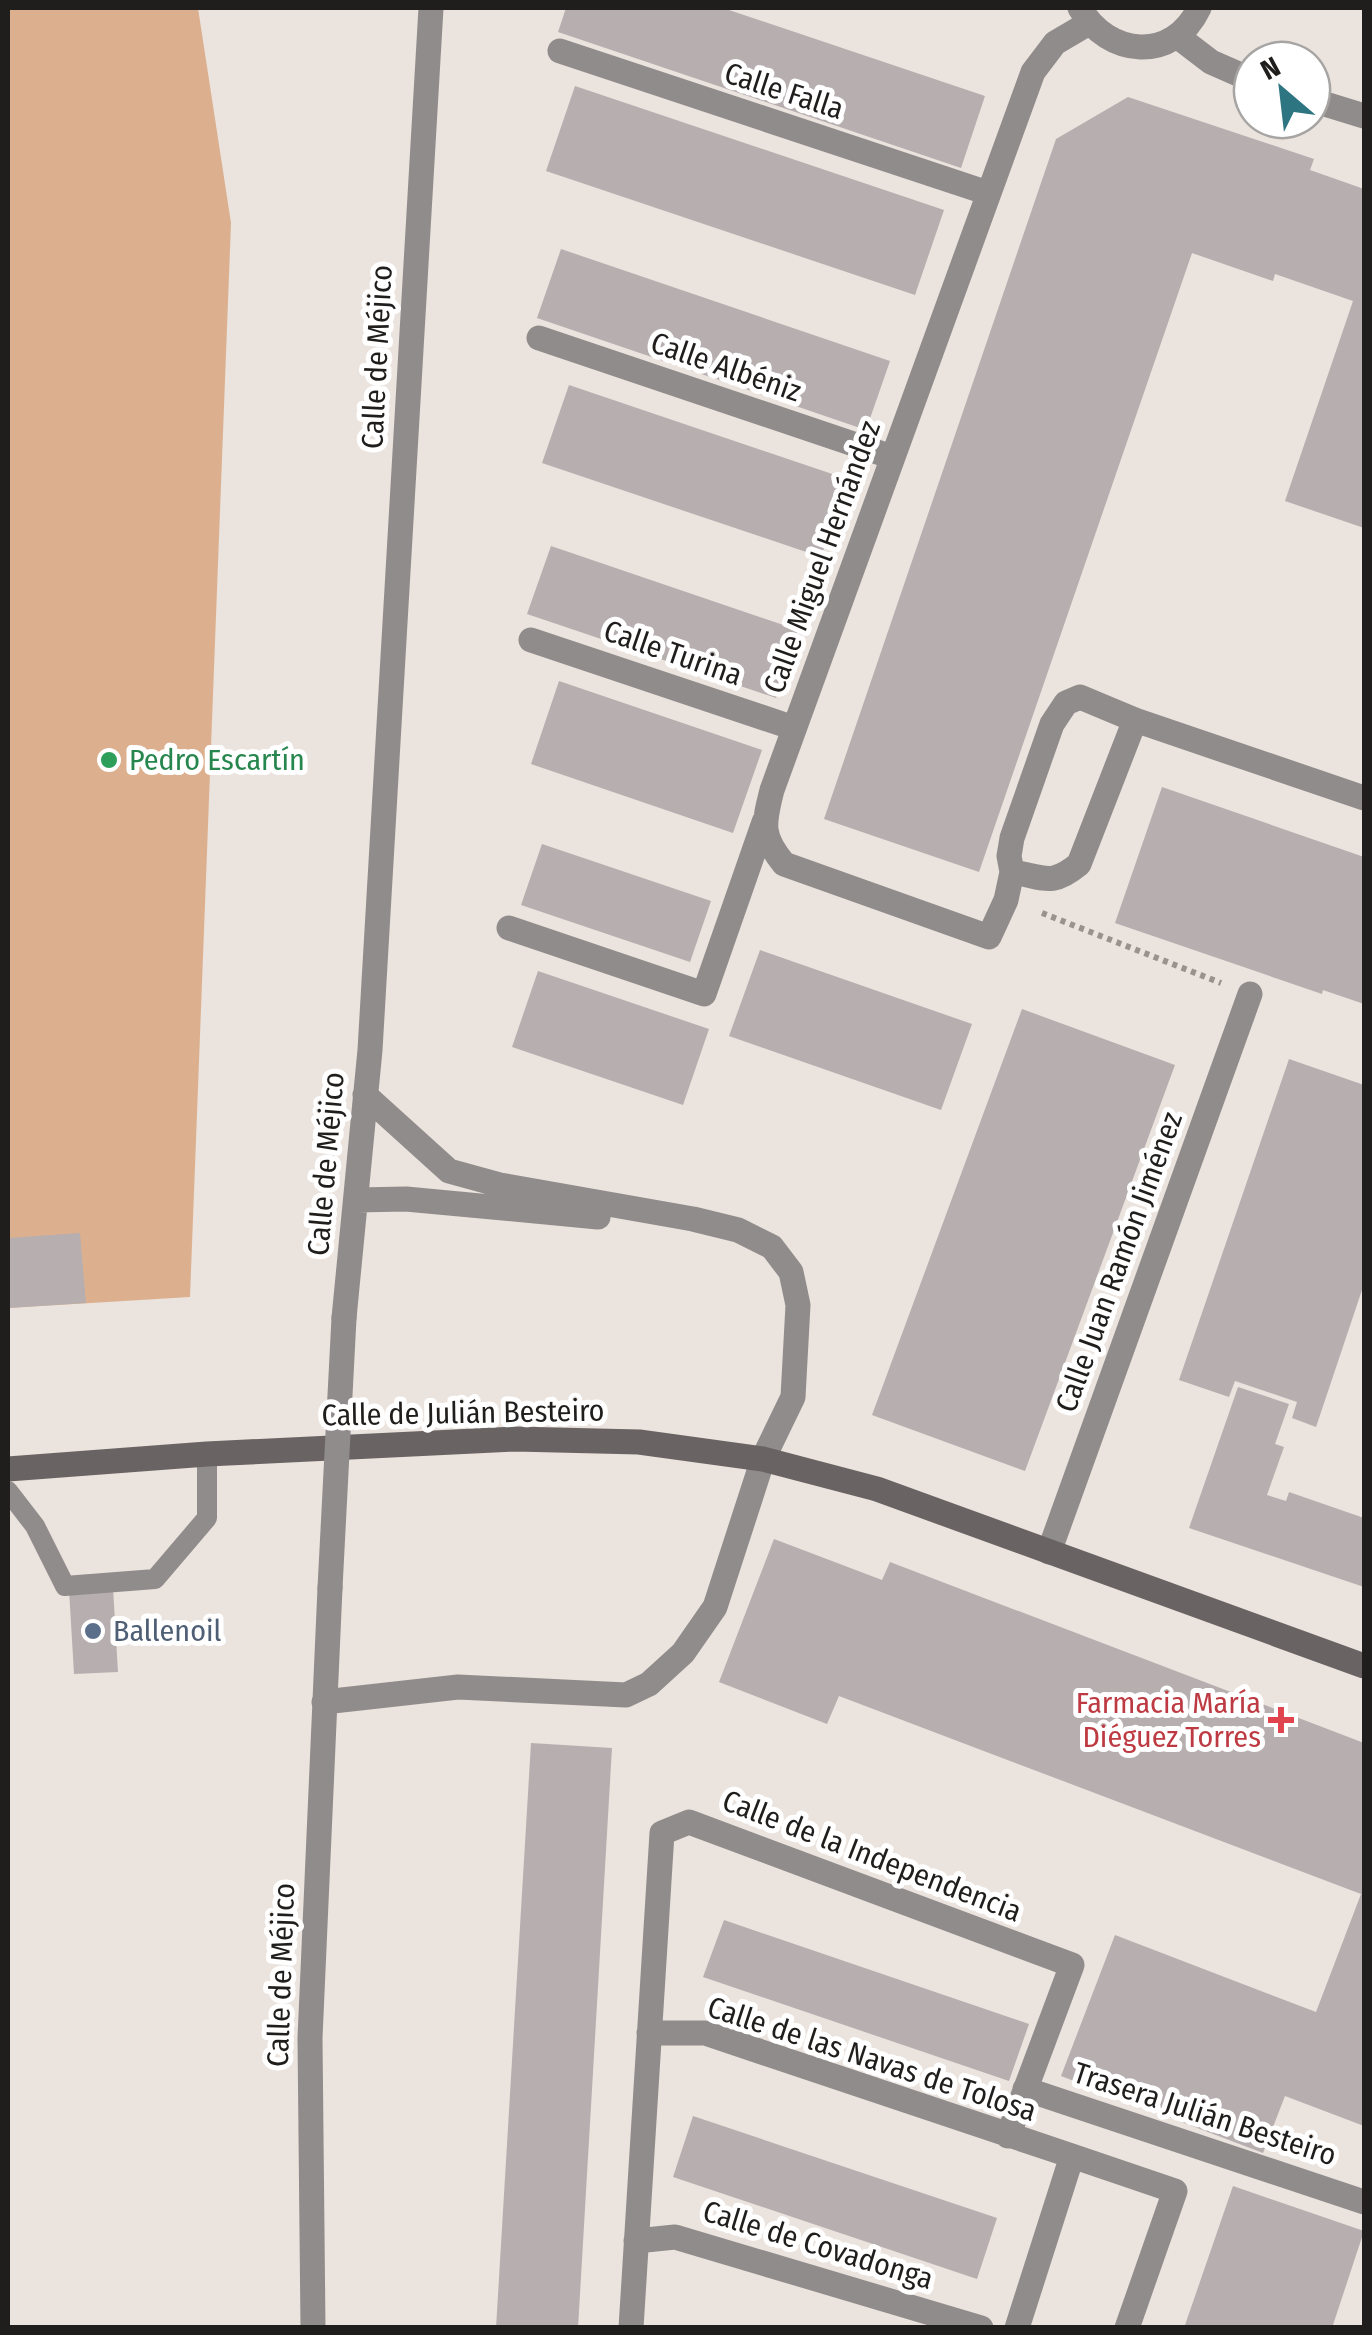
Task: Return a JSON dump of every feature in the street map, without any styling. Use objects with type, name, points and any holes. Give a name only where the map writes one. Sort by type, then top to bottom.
[{"type":"street","name":"Calle de Méjico","points":[[315,2327],[310,2038],[324,1702],[344,1318],[365,1095],[431,8]]},
{"type":"street","points":[[1085,15],[1104,36],[1121,45],[1140,47],[1177,36],[1189,26],[1199,8]]},
{"type":"street","name":"Calle Miguel Hernández","points":[[509,928],[704,994],[794,728],[1033,72],[1043,56],[1085,15]]},
{"type":"street","points":[[1177,36],[1210,62],[1232,71]]},
{"type":"street","name":"Calle Falla","points":[[560,51],[988,193]]},
{"type":"street","points":[[1332,106],[1364,116]]},
{"type":"street","name":"Calle Albéniz","points":[[540,338],[892,457]]},
{"type":"street","name":"Calle Turina","points":[[531,640],[794,728]]},
{"type":"street","points":[[764,822],[768,845],[784,864],[989,938],[1006,900],[1012,872],[1012,838],[1052,724],[1066,703],[1080,697],[1135,720],[1364,798]]},
{"type":"street","points":[[1012,872],[1049,881],[1064,876],[1079,864],[1135,720]]},
{"type":"street","name":"Calle Juan Ramón Jiménez","points":[[1049,1552],[1250,994]]},
{"type":"street","points":[[324,1702],[458,1687],[626,1695],[650,1684],[683,1653],[715,1607],[763,1459],[793,1397],[798,1304],[792,1272],[772,1246],[738,1230],[693,1219],[500,1185],[449,1170],[365,1095]]},
{"type":"street","points":[[356,1200],[406,1200],[596,1217],[693,1219]]},
{"type":"street","name":"Calle de Julián Besteiro","points":[[8,1468],[207,1454],[570,1438],[639,1442],[763,1459],[877,1489],[1364,1666]]},
{"type":"street","name":"Calle de la Independencia","points":[[630,2328],[662,1833],[689,1822],[1072,1966],[1008,2136]]},
{"type":"street","name":"Calle de las Navas de Tolosa","points":[[650,2033],[704,2033],[1175,2191],[1127,2328]]},
{"type":"street","name":"Trasera Julián Besteiro","points":[[1026,2089],[1364,2202]]},
{"type":"street","points":[[1017,2328],[1072,2156]]},
{"type":"street","name":"Calle de Covadonga","points":[[636,2242],[675,2236],[981,2328]]},
{"type":"lane","points":[[8,1491],[35,1526],[65,1586],[156,1579],[208,1518],[207,1454]]},
{"type":"path","points":[[1006,900],[1250,994]]},
{"type":"shaded area","name":"Pedro Escartín","points":[[8,8],[198,8],[231,223],[190,1297],[8,1308]]},
{"type":"building","points":[[566,8],[723,8],[985,96],[961,168],[558,32]]},
{"type":"building","points":[[575,86],[944,210],[915,295],[546,171]]},
{"type":"building","points":[[1128,97],[1232,132],[1232,140],[1257,140],[1314,159],[1310,170],[1364,189],[1364,528],[1285,501],[1353,301],[1275,274],[1273,281],[1192,253],[979,872],[824,819],[1056,139]]},
{"type":"building","points":[[561,249],[890,361],[866,430],[537,318]]},
{"type":"building","points":[[569,385],[847,479],[821,557],[542,463]]},
{"type":"building","points":[[551,546],[798,630],[776,698],[527,614]]},
{"type":"building","points":[[559,681],[762,750],[733,833],[531,764]]},
{"type":"building","points":[[1162,787],[1364,857],[1364,1004],[1323,990],[1322,994],[1115,923]]},
{"type":"building","points":[[542,844],[711,901],[690,962],[521,905]]},
{"type":"building","points":[[760,950],[972,1024],[941,1110],[729,1036]]},
{"type":"building","points":[[538,971],[709,1029],[683,1105],[512,1047]]},
{"type":"building","points":[[1022,1009],[1175,1065],[1025,1471],[872,1415]]},
{"type":"building","points":[[1289,1059],[1364,1085],[1364,1284],[1316,1427],[1292,1418],[1297,1402],[1235,1381],[1229,1397],[1179,1380]]},
{"type":"building","points":[[80,1233],[86,1303],[8,1308],[8,1238]]},
{"type":"building","points":[[1238,1387],[1289,1404],[1275,1444],[1284,1447],[1267,1495],[1286,1501],[1289,1492],[1364,1518],[1364,1587],[1189,1528]]},
{"type":"building","points":[[774,1539],[882,1580],[890,1562],[1364,1743],[1364,2126],[1285,2096],[1263,2153],[1061,2076],[1115,1935],[1316,2012],[1361,1894],[839,1696],[827,1724],[719,1682]]},
{"type":"building","name":"Ballenoil","points":[[113,1588],[118,1672],[74,1674],[69,1589]]},
{"type":"building","points":[[531,1743],[612,1748],[578,2328],[496,2328]]},
{"type":"building","points":[[724,1920],[1029,2024],[1009,2081],[703,1977]]},
{"type":"building","points":[[693,2116],[997,2218],[977,2279],[673,2177]]},
{"type":"building","points":[[1233,2186],[1364,2231],[1332,2328],[1184,2328]]},
{"type":"place","name":"Pedro Escartín","points":[[109,760]]},
{"type":"place","name":"Ballenoil","points":[[93,1631]]},
{"type":"place","name":"Farmacia María Diéguez Torres","points":[[1281,1720]]}]
